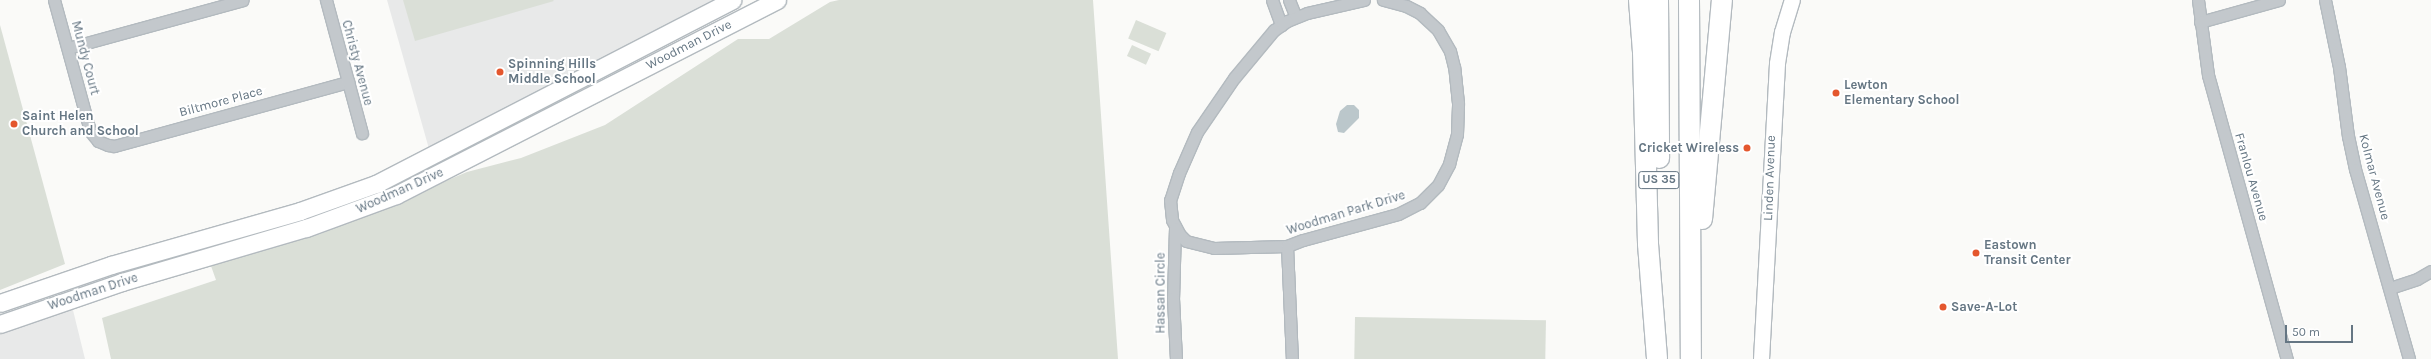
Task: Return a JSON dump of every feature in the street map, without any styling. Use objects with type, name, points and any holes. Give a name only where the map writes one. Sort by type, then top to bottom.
[{"type":"highway","points":[[1639,0],[1643,52],[1648,244],[1657,359]]},
{"type":"highway","name":"US 35","points":[[1658,0],[1661,359]]},
{"type":"highway","name":"US 35","points":[[1689,0],[1691,359]]},
{"type":"highway","points":[[1691,323],[1700,249],[1722,0]]},
{"type":"main road","name":"Woodman Drive","points":[[0,303],[110,265],[351,194],[396,174],[732,0]]},
{"type":"main road","name":"Woodman Drive","points":[[0,324],[122,282],[306,228],[396,195],[777,0]]},
{"type":"main road","name":"Linden Avenue","points":[[1761,359],[1777,68],[1782,32],[1792,0]]},
{"type":"street","name":"Mundy Court","points":[[54,0],[90,132],[100,143]]},
{"type":"street","points":[[68,48],[243,0]]},
{"type":"street","name":"Christy Avenue","points":[[326,0],[362,133]]},
{"type":"street","points":[[1272,0],[1281,25]]},
{"type":"street","points":[[1289,0],[1296,17]]},
{"type":"street","name":"Woodman Park Drive","points":[[1364,0],[1296,17],[1281,25],[1274,30],[1234,78],[1197,132],[1179,173],[1170,200],[1170,211],[1175,228],[1186,241],[1202,247],[1221,248],[1287,246],[1409,209],[1420,203],[1438,185],[1449,164],[1457,134],[1458,119],[1454,67],[1450,51],[1438,30],[1420,14],[1406,6],[1383,0]]},
{"type":"street","name":"Franlou Avenue","points":[[2198,0],[2208,75],[2287,359]]},
{"type":"street","points":[[2200,22],[2279,0]]},
{"type":"street","name":"Kolmar Avenue","points":[[2325,0],[2339,68],[2354,162],[2409,359]]},
{"type":"street","name":"Biltmore Place","points":[[100,143],[114,146],[348,82]]},
{"type":"street","name":"Hassan Circle","points":[[1175,228],[1173,298],[1176,359]]},
{"type":"street","points":[[1287,246],[1292,359]]},
{"type":"street","points":[[2390,288],[2417,279],[2431,271]]},
{"type":"shaded area","name":"Spinning Hills Middle School","points":[[387,0],[732,0],[431,156]]},
{"type":"shaded area","points":[[403,0],[553,0],[554,1],[415,41]]},
{"type":"shaded area","points":[[839,0],[1093,0],[1118,359],[111,359],[102,318],[216,280],[211,266],[320,234],[467,172],[521,158],[605,125],[738,39],[769,39],[830,2]]},
{"type":"shaded area","points":[[1136,20],[1166,33],[1159,51],[1128,38]]},
{"type":"shaded area","name":"Saint Helen Church and School","points":[[0,25],[65,264],[0,290]]},
{"type":"shaded area","points":[[1132,45],[1151,54],[1146,65],[1127,56]]},
{"type":"shaded area","points":[[1347,105],[1354,105],[1359,110],[1359,118],[1344,133],[1338,132],[1336,124],[1340,111]]},
{"type":"shaded area","points":[[70,298],[85,359],[0,359],[0,326]]},
{"type":"shaded area","points":[[1355,317],[1546,320],[1545,359],[1354,359]]},
{"type":"place","name":"Spinning Hills Middle School","points":[[500,72]]},
{"type":"place","name":"Lewton Elementary School","points":[[1836,93]]},
{"type":"place","name":"Saint Helen Church and School","points":[[14,124]]},
{"type":"place","name":"Cricket Wireless","points":[[1747,148]]},
{"type":"place","name":"Eastown Transit Center","points":[[1976,253]]},
{"type":"place","name":"Save-A-Lot","points":[[1943,307]]}]
